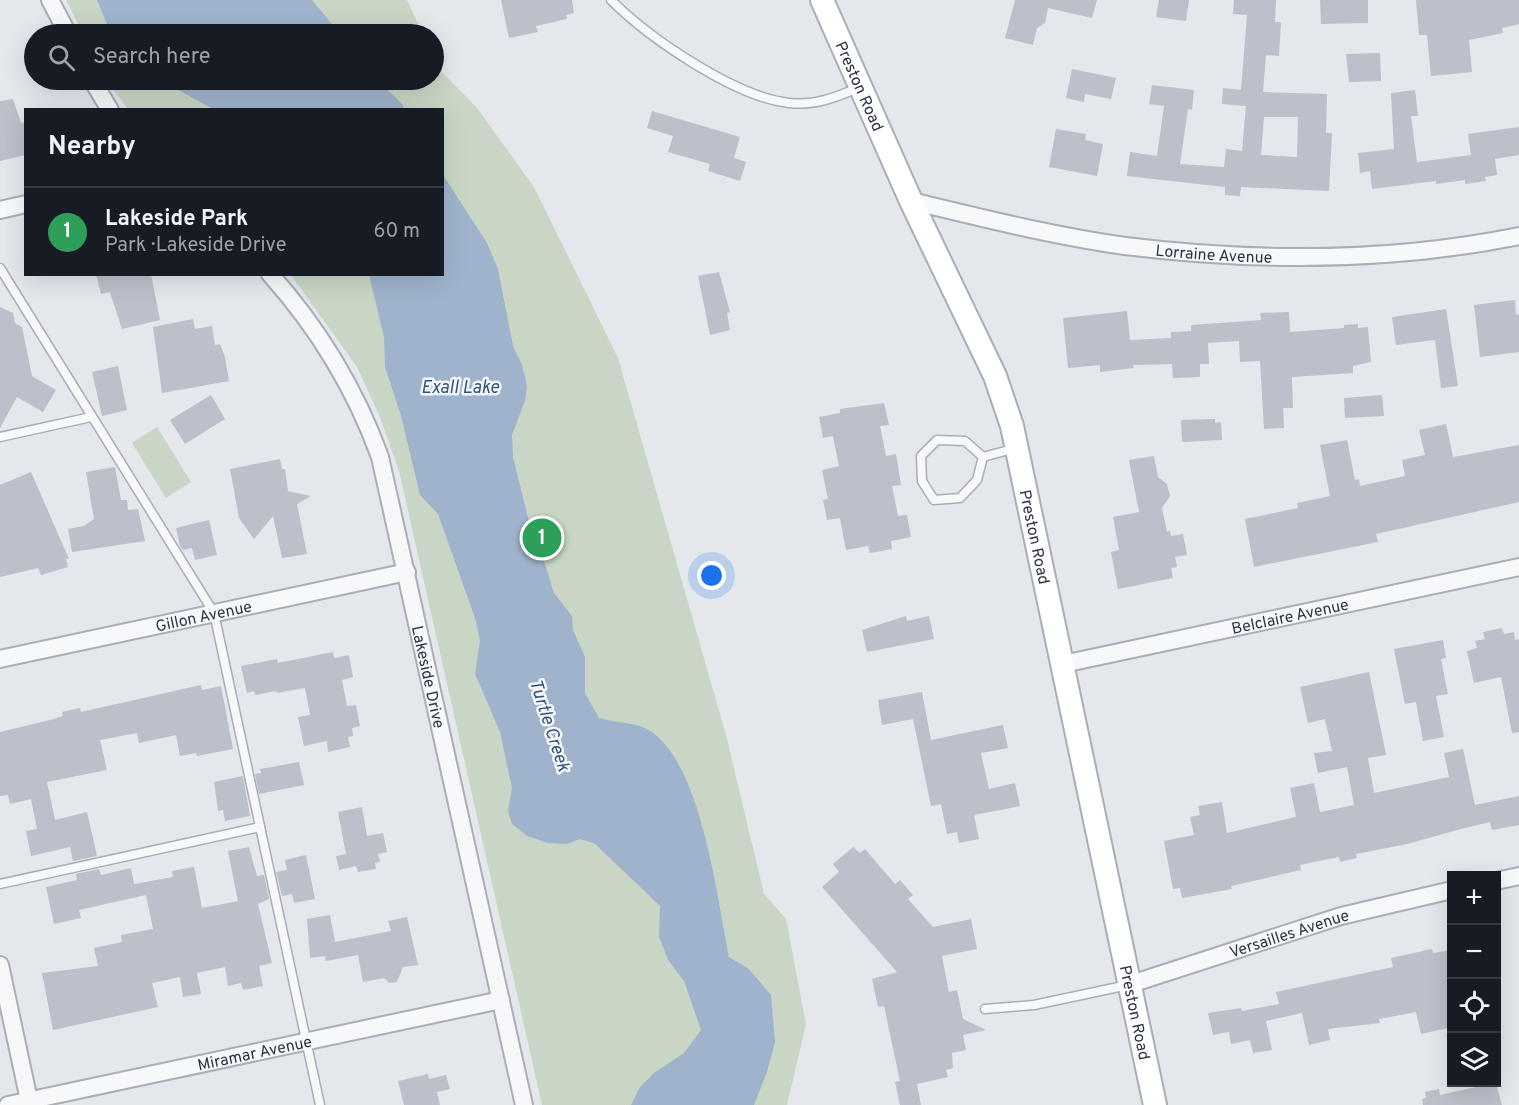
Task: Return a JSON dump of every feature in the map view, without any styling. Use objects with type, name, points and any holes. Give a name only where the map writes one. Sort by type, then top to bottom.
[{"type":"main road","name":"Preston Road","points":[[822,0],[911,201],[995,376],[1017,448],[1155,1105]]},
{"type":"street","points":[[50,0],[63,24]]},
{"type":"street","points":[[98,90],[109,108]]},
{"type":"street","name":"Lorraine Avenue","points":[[911,201],[1052,234],[1202,254],[1341,256],[1391,253],[1519,236]]},
{"type":"street","points":[[0,210],[24,204]]},
{"type":"street","name":"Lakeside Drive","points":[[272,276],[299,308],[326,346],[366,417],[380,457],[524,1105]]},
{"type":"street","name":"Belclaire Avenue","points":[[1063,664],[1519,567]]},
{"type":"street","name":"Gillon Avenue","points":[[0,659],[407,572]]},
{"type":"street","points":[[1501,879],[1519,876]]},
{"type":"street","name":"Versailles Avenue","points":[[1131,984],[1341,916],[1447,891]]},
{"type":"street","points":[[0,965],[30,1103]]},
{"type":"street","name":"Miramar Avenue","points":[[8,1105],[30,1103],[501,1000]]},
{"type":"lane","points":[[611,0],[639,28],[686,58],[741,88],[789,103],[827,101],[860,87]]},
{"type":"lane","points":[[0,268],[214,613],[320,1105]]},
{"type":"lane","points":[[0,437],[91,417]]},
{"type":"lane","points":[[937,440],[965,441],[983,457],[977,480],[960,498],[934,500],[922,481],[921,456],[937,440]]},
{"type":"lane","points":[[983,457],[1017,448]]},
{"type":"lane","points":[[0,884],[260,827]]},
{"type":"lane","points":[[985,1009],[1034,1005],[1131,984]]},
{"type":"green space","points":[[66,0],[407,0],[418,24],[78,24]]},
{"type":"green space","points":[[444,74],[477,108],[534,187],[618,358],[726,735],[764,894],[786,919],[806,1024],[787,1105],[542,1105],[399,471],[379,415],[357,367],[292,276],[444,276],[444,108],[127,108],[114,90],[444,90]]},
{"type":"green space","points":[[157,427],[191,482],[166,498],[132,443]]},
{"type":"water","points":[[97,0],[312,0],[332,24],[107,24]]},
{"type":"water","points":[[178,90],[388,90],[404,108],[211,108]]},
{"type":"water","name":"Exall Lake","points":[[444,177],[487,243],[498,269],[513,346],[522,365],[527,386],[525,401],[512,435],[513,457],[533,538],[542,555],[554,593],[572,616],[573,630],[585,657],[585,693],[599,718],[634,724],[646,729],[652,732],[669,750],[684,775],[696,804],[713,870],[729,957],[749,969],[771,995],[775,1042],[767,1072],[754,1105],[631,1105],[640,1087],[654,1073],[684,1053],[701,1030],[684,981],[668,960],[659,937],[660,906],[594,843],[580,839],[567,844],[548,843],[527,836],[512,824],[508,811],[512,788],[500,732],[475,674],[480,641],[475,618],[438,514],[420,495],[401,416],[385,367],[384,337],[369,276],[444,276]]},
{"type":"building","points":[[501,0],[572,0],[574,13],[566,15],[567,19],[536,26],[538,32],[509,38]]},
{"type":"building","points":[[1015,0],[1097,0],[1092,18],[1048,8],[1045,23],[1037,28],[1033,45],[1005,38]]},
{"type":"building","points":[[1159,0],[1189,0],[1186,21],[1156,17]]},
{"type":"building","points":[[1234,0],[1276,0],[1275,22],[1281,22],[1279,56],[1266,55],[1263,92],[1327,94],[1326,133],[1332,133],[1329,191],[1241,187],[1240,196],[1225,195],[1225,187],[1127,176],[1130,152],[1157,156],[1164,106],[1149,104],[1152,85],[1194,90],[1192,110],[1188,109],[1180,164],[1224,167],[1226,149],[1242,151],[1246,106],[1222,104],[1223,88],[1241,90],[1247,15],[1233,14]],"holes":[[[1264,117],[1298,117],[1297,157],[1261,155]]]},
{"type":"building","points":[[1320,0],[1368,0],[1368,23],[1321,24]]},
{"type":"building","points":[[1416,0],[1519,0],[1519,24],[1502,28],[1503,33],[1469,40],[1472,72],[1431,76],[1427,35],[1419,35]]},
{"type":"building","points":[[1380,53],[1381,81],[1349,82],[1346,54]]},
{"type":"building","points":[[1072,69],[1116,78],[1111,99],[1085,94],[1084,102],[1066,98]]},
{"type":"building","points":[[1415,90],[1418,116],[1411,116],[1417,162],[1471,155],[1468,134],[1519,127],[1519,155],[1495,159],[1497,175],[1485,177],[1486,181],[1465,184],[1465,180],[1436,184],[1436,181],[1372,189],[1370,171],[1360,173],[1358,153],[1394,149],[1391,93]]},
{"type":"building","points":[[13,99],[21,123],[24,122],[24,155],[0,161],[0,101]]},
{"type":"building","points":[[652,111],[740,137],[734,158],[746,162],[740,181],[708,171],[710,164],[668,152],[673,136],[647,128]]},
{"type":"building","points":[[1056,129],[1086,134],[1085,140],[1103,144],[1097,176],[1049,167]]},
{"type":"building","points":[[719,272],[730,312],[727,313],[730,330],[710,335],[698,276]]},
{"type":"building","points":[[96,276],[151,276],[160,320],[122,329],[110,292],[101,294]]},
{"type":"building","points":[[1515,300],[1516,315],[1519,314],[1519,352],[1480,357],[1474,305]]},
{"type":"building","points":[[0,307],[13,313],[15,323],[22,327],[32,376],[56,390],[43,412],[17,397],[0,428]]},
{"type":"building","points":[[1446,309],[1458,386],[1441,388],[1435,340],[1396,345],[1392,317]]},
{"type":"building","points":[[1127,311],[1130,340],[1171,338],[1171,332],[1191,331],[1191,325],[1261,320],[1260,313],[1289,312],[1290,332],[1344,328],[1344,325],[1358,324],[1358,328],[1368,327],[1371,362],[1353,366],[1353,373],[1292,377],[1293,408],[1283,408],[1284,428],[1264,429],[1260,361],[1240,362],[1239,341],[1208,343],[1209,364],[1200,364],[1200,377],[1173,378],[1172,364],[1133,365],[1134,368],[1100,372],[1100,365],[1068,368],[1063,318]]},
{"type":"building","points":[[193,319],[195,329],[212,326],[215,345],[220,344],[225,357],[229,381],[162,393],[153,327]]},
{"type":"building","points":[[118,366],[127,410],[102,416],[92,372]]},
{"type":"building","points":[[211,395],[225,419],[185,444],[170,420]]},
{"type":"building","points":[[1382,395],[1384,416],[1345,418],[1344,398]]},
{"type":"building","points":[[884,403],[889,425],[880,426],[886,456],[896,454],[901,485],[892,486],[898,516],[907,515],[911,537],[891,541],[892,549],[870,553],[868,546],[846,550],[840,518],[827,520],[823,500],[828,499],[822,470],[839,466],[833,436],[823,438],[819,417],[840,413],[840,409]]},
{"type":"building","points":[[1215,419],[1215,423],[1221,422],[1222,440],[1182,442],[1181,420]]},
{"type":"building","points":[[1446,424],[1453,457],[1519,445],[1519,502],[1376,534],[1378,542],[1254,567],[1245,519],[1298,508],[1297,503],[1330,496],[1320,445],[1347,440],[1355,480],[1359,479],[1360,486],[1405,476],[1402,460],[1425,455],[1419,430]]},
{"type":"building","points":[[1154,456],[1158,477],[1167,484],[1170,496],[1162,508],[1167,532],[1170,531],[1171,536],[1183,534],[1187,555],[1175,557],[1177,567],[1171,568],[1173,578],[1118,589],[1111,552],[1119,550],[1113,517],[1139,512],[1129,460]]},
{"type":"building","points":[[280,459],[282,469],[285,469],[288,491],[311,496],[297,504],[307,554],[282,558],[273,516],[254,539],[239,518],[230,469]]},
{"type":"building","points":[[115,467],[121,500],[127,500],[128,510],[138,509],[145,541],[72,552],[68,529],[84,526],[94,519],[86,472]]},
{"type":"building","points":[[31,472],[69,559],[66,559],[68,567],[41,575],[38,568],[0,577],[0,485]]},
{"type":"building","points":[[209,520],[217,555],[195,560],[192,548],[183,550],[180,546],[176,528]]},
{"type":"building","points":[[906,616],[907,621],[929,616],[934,639],[867,652],[862,630]]},
{"type":"building","points":[[1502,628],[1504,634],[1514,632],[1515,640],[1519,639],[1519,732],[1512,733],[1501,677],[1474,683],[1467,651],[1477,648],[1475,641],[1485,639],[1483,632]]},
{"type":"building","points":[[1443,640],[1446,658],[1441,659],[1448,694],[1436,696],[1444,737],[1423,741],[1416,702],[1405,704],[1394,649]]},
{"type":"building","points":[[333,652],[334,658],[349,655],[353,677],[342,680],[347,706],[356,705],[360,726],[352,728],[353,736],[348,737],[350,747],[328,752],[327,741],[304,746],[298,717],[310,715],[305,688],[255,695],[254,691],[247,693],[241,666],[277,659],[278,663]]},
{"type":"building","points":[[1369,672],[1386,755],[1368,758],[1374,793],[1449,777],[1444,753],[1463,749],[1475,805],[1519,796],[1519,825],[1492,830],[1490,822],[1407,844],[1356,854],[1357,858],[1340,862],[1339,857],[1300,865],[1301,870],[1231,886],[1232,889],[1182,898],[1180,888],[1173,889],[1164,841],[1194,835],[1190,817],[1200,815],[1198,806],[1222,802],[1227,833],[1296,817],[1290,788],[1314,783],[1320,812],[1354,805],[1347,767],[1318,773],[1314,753],[1332,751],[1325,719],[1308,723],[1300,687]]},
{"type":"building","points":[[201,685],[202,690],[221,686],[233,749],[197,756],[196,753],[180,756],[176,735],[139,743],[137,733],[100,740],[107,770],[47,782],[55,820],[87,812],[97,856],[73,861],[70,847],[31,856],[26,831],[37,829],[31,799],[10,804],[8,795],[0,796],[0,732],[63,716],[62,712],[80,708],[81,712]]},
{"type":"building","points":[[922,692],[931,740],[1003,725],[1008,748],[981,753],[989,789],[1015,783],[1020,806],[974,815],[979,839],[959,843],[957,832],[947,834],[941,804],[931,806],[913,719],[882,725],[878,700]]},
{"type":"building","points":[[299,762],[304,785],[259,794],[255,774],[261,773],[260,769]]},
{"type":"building","points":[[243,776],[250,816],[225,821],[223,810],[218,811],[214,782]]},
{"type":"building","points":[[362,807],[367,836],[383,833],[387,852],[378,854],[380,862],[375,863],[376,869],[358,872],[356,866],[339,870],[336,856],[346,854],[338,812]]},
{"type":"building","points":[[249,847],[257,876],[264,875],[269,899],[258,904],[272,963],[259,966],[263,986],[243,990],[241,983],[228,986],[225,967],[197,973],[201,994],[183,997],[180,977],[152,983],[158,1007],[53,1030],[42,973],[98,966],[94,948],[122,942],[121,935],[153,929],[146,895],[79,910],[81,918],[54,924],[46,887],[77,880],[76,874],[99,869],[101,875],[131,868],[134,884],[173,877],[172,871],[194,867],[202,908],[238,901],[228,851]]},
{"type":"building","points":[[853,847],[860,853],[865,849],[895,884],[900,880],[913,895],[908,899],[933,927],[971,919],[977,949],[942,956],[949,992],[957,990],[963,1019],[986,1030],[963,1035],[966,1050],[952,1053],[953,1068],[946,1070],[948,1077],[917,1084],[921,1105],[900,1105],[895,1082],[900,1081],[884,1006],[878,1007],[872,979],[897,972],[822,887],[839,872],[833,864]]},
{"type":"building","points":[[306,855],[315,899],[294,903],[292,894],[282,896],[276,872],[287,870],[285,860]]},
{"type":"building","points":[[330,915],[335,942],[391,931],[388,921],[407,917],[418,965],[403,967],[397,982],[389,983],[384,978],[363,982],[358,955],[326,961],[325,956],[310,958],[307,919]]},
{"type":"building","points":[[1432,949],[1433,953],[1447,951],[1447,1028],[1421,1034],[1416,1012],[1379,1019],[1380,1023],[1328,1029],[1330,1040],[1309,1045],[1302,1013],[1266,1021],[1272,1050],[1253,1053],[1250,1040],[1231,1044],[1229,1032],[1213,1035],[1208,1013],[1241,1008],[1242,1011],[1279,1004],[1276,992],[1393,967],[1391,958]]},
{"type":"building","points":[[428,1074],[429,1079],[446,1075],[450,1089],[437,1092],[440,1105],[404,1105],[398,1081]]},
{"type":"building","points":[[1476,1087],[1497,1087],[1502,1105],[1423,1105],[1422,1099],[1426,1098],[1425,1092],[1439,1089],[1440,1095]]},
{"type":"place","name":"Lakeside Park","points":[[542,538]]},
{"type":"water label","name":"Turtle Creek","points":[[550,725]]}]
